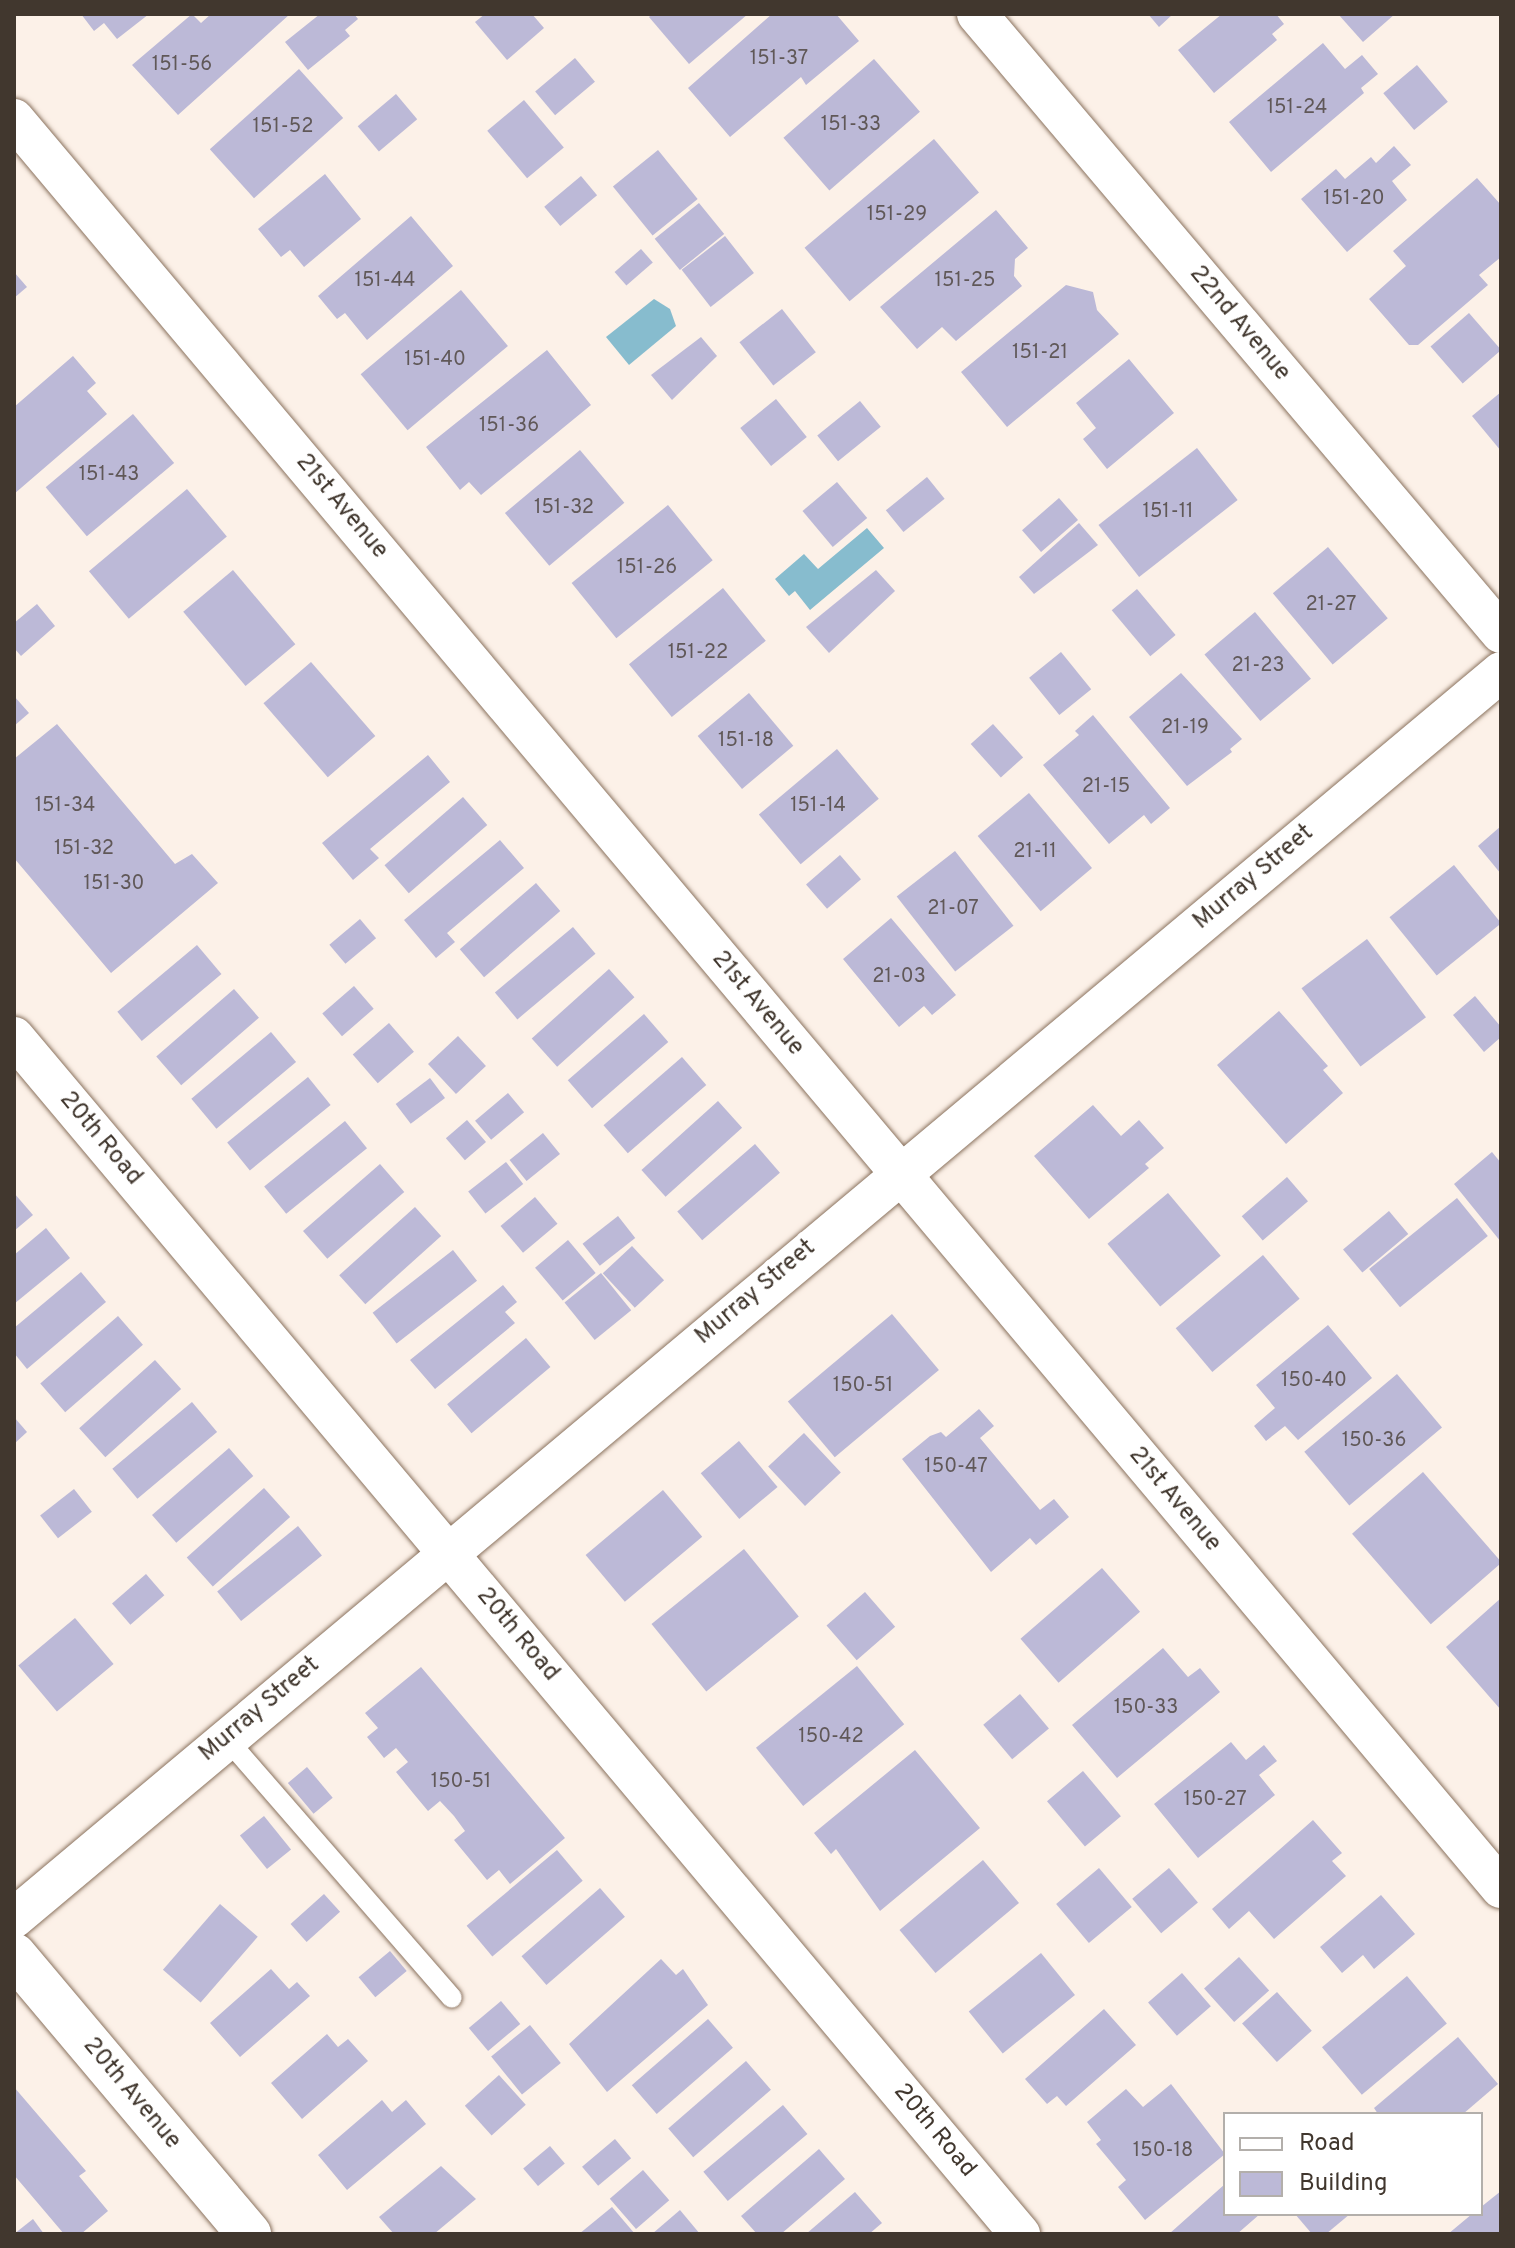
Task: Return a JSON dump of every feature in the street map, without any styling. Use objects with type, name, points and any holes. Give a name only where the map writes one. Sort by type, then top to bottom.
[{"type":"street","name":"22nd Avenue","points":[[977,14],[1501,633]]},
{"type":"street","name":"21st Avenue","points":[[14,119],[1501,1888]]},
{"type":"street","name":"Murray Street","points":[[14,1918],[899,1173],[1501,672]]},
{"type":"street","name":"20th Road","points":[[14,1037],[1020,2234]]},
{"type":"street","name":"20th Avenue","points":[[14,1955],[249,2234]]},
{"type":"lane","points":[[226,1738],[452,1998]]},
{"type":"water","points":[[654,299],[670,309],[676,326],[629,365],[606,337]]},
{"type":"water","points":[[867,528],[884,548],[810,610],[795,591],[789,596],[775,579],[804,554],[818,569]]},
{"type":"building","points":[[81,14],[149,14],[117,39],[104,23],[94,31]]},
{"type":"building","points":[[192,14],[201,23],[211,14],[290,14],[178,115],[132,65]]},
{"type":"building","points":[[320,14],[354,14],[358,19],[345,30],[350,36],[308,70],[285,42]]},
{"type":"building","points":[[485,14],[532,14],[544,28],[507,60],[475,22]]},
{"type":"building","points":[[652,14],[748,14],[689,64],[649,17]]},
{"type":"building","points":[[772,14],[836,14],[859,41],[806,85],[801,77],[730,137],[688,88]]},
{"type":"building","points":[[1148,14],[1173,14],[1159,27]]},
{"type":"building","points":[[1222,14],[1276,14],[1284,24],[1272,34],[1277,40],[1214,93],[1178,50]]},
{"type":"building","points":[[1338,14],[1395,14],[1363,42]]},
{"type":"building","points":[[1323,43],[1345,69],[1362,55],[1378,74],[1361,88],[1364,93],[1271,172],[1229,122]]},
{"type":"building","points":[[575,58],[595,82],[555,115],[535,91]]},
{"type":"building","points":[[874,59],[920,112],[829,191],[783,138]]},
{"type":"building","points":[[1417,65],[1448,102],[1414,130],[1383,93]]},
{"type":"building","points":[[299,69],[343,118],[254,198],[210,149]]},
{"type":"building","points":[[396,94],[417,119],[379,151],[358,126]]},
{"type":"building","points":[[524,100],[564,147],[527,178],[487,131]]},
{"type":"building","points":[[934,139],[979,193],[850,301],[805,248]]},
{"type":"building","points":[[1394,146],[1411,165],[1392,181],[1407,200],[1347,252],[1301,199],[1336,169],[1345,179],[1371,157],[1376,163]]},
{"type":"building","points":[[658,150],[698,199],[653,235],[613,187]]},
{"type":"building","points":[[325,174],[361,219],[304,267],[290,250],[281,257],[258,229]]},
{"type":"building","points":[[581,176],[597,195],[560,226],[544,207]]},
{"type":"building","points":[[1477,178],[1501,205],[1501,257],[1479,275],[1488,285],[1418,345],[1409,345],[1369,299],[1406,266],[1393,251]]},
{"type":"building","points":[[699,203],[724,234],[680,270],[655,239]]},
{"type":"building","points":[[996,210],[1028,248],[1015,259],[1014,276],[1022,286],[956,341],[942,327],[917,349],[880,307]]},
{"type":"building","points":[[411,216],[453,266],[367,340],[345,313],[337,319],[318,296]]},
{"type":"building","points":[[725,236],[754,273],[711,307],[682,270]]},
{"type":"building","points":[[641,249],[653,263],[626,286],[615,272]]},
{"type":"building","points":[[14,272],[27,287],[14,298]]},
{"type":"building","points":[[1066,285],[1093,292],[1097,310],[1119,334],[1007,427],[961,372]]},
{"type":"building","points":[[461,290],[508,346],[408,430],[361,374]]},
{"type":"building","points":[[782,309],[816,352],[773,386],[739,342]]},
{"type":"building","points":[[1469,313],[1501,350],[1463,383],[1431,346]]},
{"type":"building","points":[[701,337],[717,356],[672,400],[651,375]]},
{"type":"building","points":[[547,350],[591,405],[481,495],[469,482],[460,490],[426,447]]},
{"type":"building","points":[[73,356],[96,383],[87,391],[107,414],[14,494],[14,407]]},
{"type":"building","points":[[1129,359],[1174,413],[1107,469],[1083,439],[1096,428],[1076,403]]},
{"type":"building","points":[[1501,392],[1501,451],[1472,416]]},
{"type":"building","points":[[776,399],[807,437],[771,466],[740,428]]},
{"type":"building","points":[[860,401],[881,427],[838,461],[817,436]]},
{"type":"building","points":[[133,414],[174,463],[87,536],[46,487]]},
{"type":"building","points":[[1197,448],[1238,500],[1139,577],[1098,525]]},
{"type":"building","points":[[580,450],[624,503],[549,566],[505,513]]},
{"type":"building","points":[[927,477],[945,499],[903,532],[886,510]]},
{"type":"building","points":[[837,482],[867,518],[833,547],[803,511]]},
{"type":"building","points":[[187,489],[227,536],[129,619],[89,571]]},
{"type":"building","points":[[1059,498],[1078,520],[1041,552],[1022,530]]},
{"type":"building","points":[[668,505],[713,560],[616,638],[572,583]]},
{"type":"building","points":[[1079,523],[1098,545],[1034,594],[1019,577]]},
{"type":"building","points":[[1328,547],[1388,618],[1333,665],[1273,593]]},
{"type":"building","points":[[233,570],[295,644],[246,686],[183,612]]},
{"type":"building","points":[[876,570],[895,591],[829,653],[806,627]]},
{"type":"building","points":[[723,588],[766,641],[672,717],[629,664]]},
{"type":"building","points":[[1137,589],[1176,635],[1150,656],[1112,610]]},
{"type":"building","points":[[37,604],[55,626],[21,656],[14,648],[14,623]]},
{"type":"building","points":[[1255,612],[1311,679],[1260,721],[1204,654]]},
{"type":"building","points":[[1061,652],[1091,689],[1059,715],[1029,678]]},
{"type":"building","points":[[311,662],[375,736],[328,777],[263,703]]},
{"type":"building","points":[[1181,673],[1242,739],[1230,749],[1232,752],[1187,786],[1129,717]]},
{"type":"building","points":[[749,693],[793,746],[742,789],[698,736]]},
{"type":"building","points":[[14,696],[29,713],[14,726]]},
{"type":"building","points":[[1093,715],[1170,808],[1151,824],[1144,815],[1109,844],[1043,765],[1079,735],[1075,731]]},
{"type":"building","points":[[57,724],[175,864],[192,854],[218,883],[111,973],[14,858],[14,759]]},
{"type":"building","points":[[993,724],[1023,757],[1001,778],[971,744]]},
{"type":"building","points":[[837,749],[879,799],[801,864],[759,815]]},
{"type":"building","points":[[428,755],[450,782],[370,849],[379,858],[353,880],[322,843]]},
{"type":"building","points":[[1029,793],[1092,868],[1041,911],[978,836]]},
{"type":"building","points":[[463,797],[487,825],[409,893],[385,865]]},
{"type":"building","points":[[1501,826],[1501,874],[1478,846]]},
{"type":"building","points":[[500,840],[524,868],[447,933],[455,942],[436,958],[404,920]]},
{"type":"building","points":[[955,851],[1013,926],[955,971],[897,897]]},
{"type":"building","points":[[840,855],[861,879],[827,909],[806,885]]},
{"type":"building","points":[[1454,865],[1501,923],[1437,976],[1389,917]]},
{"type":"building","points":[[536,883],[560,911],[484,977],[460,949]]},
{"type":"building","points":[[891,918],[956,995],[932,1015],[924,1006],[899,1027],[843,959]]},
{"type":"building","points":[[360,919],[376,938],[345,964],[329,945]]},
{"type":"building","points":[[573,927],[595,954],[517,1019],[495,993]]},
{"type":"building","points":[[1367,939],[1426,1017],[1360,1067],[1302,988]]},
{"type":"building","points":[[197,945],[221,974],[142,1041],[117,1012]]},
{"type":"building","points":[[609,969],[634,997],[557,1067],[532,1039]]},
{"type":"building","points":[[354,986],[374,1009],[342,1036],[322,1014]]},
{"type":"building","points":[[234,989],[259,1018],[181,1085],[156,1057]]},
{"type":"building","points":[[1475,996],[1501,1027],[1501,1037],[1484,1052],[1453,1015]]},
{"type":"building","points":[[1279,1011],[1328,1066],[1323,1070],[1343,1093],[1286,1144],[1217,1065]]},
{"type":"building","points":[[644,1014],[668,1042],[592,1108],[568,1080]]},
{"type":"building","points":[[389,1023],[414,1052],[378,1083],[353,1054]]},
{"type":"building","points":[[271,1032],[296,1062],[216,1129],[191,1099]]},
{"type":"building","points":[[458,1036],[486,1066],[456,1094],[428,1064]]},
{"type":"building","points":[[682,1057],[706,1085],[628,1153],[604,1125]]},
{"type":"building","points":[[308,1077],[331,1105],[250,1170],[227,1142]]},
{"type":"building","points":[[430,1078],[445,1098],[411,1124],[396,1104]]},
{"type":"building","points":[[508,1093],[524,1112],[491,1140],[475,1121]]},
{"type":"building","points":[[718,1101],[742,1128],[666,1197],[641,1170]]},
{"type":"building","points":[[1093,1105],[1121,1136],[1139,1120],[1164,1148],[1145,1164],[1149,1168],[1089,1219],[1034,1156]]},
{"type":"building","points":[[467,1120],[486,1142],[465,1160],[446,1138]]},
{"type":"building","points":[[345,1121],[367,1148],[286,1214],[264,1186]]},
{"type":"building","points":[[543,1133],[560,1154],[527,1181],[510,1160]]},
{"type":"building","points":[[755,1144],[780,1173],[702,1240],[677,1212]]},
{"type":"building","points":[[1492,1152],[1501,1163],[1501,1242],[1454,1184]]},
{"type":"building","points":[[506,1162],[523,1184],[485,1214],[468,1192]]},
{"type":"building","points":[[380,1164],[404,1192],[327,1259],[303,1231]]},
{"type":"building","points":[[1287,1177],[1308,1201],[1263,1241],[1242,1216]]},
{"type":"building","points":[[14,1193],[33,1215],[14,1231]]},
{"type":"building","points":[[1168,1193],[1221,1256],[1160,1307],[1107,1244]]},
{"type":"building","points":[[535,1197],[557,1224],[523,1253],[501,1226]]},
{"type":"building","points":[[1457,1198],[1488,1236],[1400,1307],[1369,1269]]},
{"type":"building","points":[[415,1207],[441,1236],[365,1304],[339,1275]]},
{"type":"building","points":[[1389,1211],[1408,1234],[1362,1273],[1343,1250]]},
{"type":"building","points":[[618,1216],[635,1238],[600,1266],[583,1244]]},
{"type":"building","points":[[46,1228],[70,1258],[14,1304],[14,1255]]},
{"type":"building","points":[[568,1240],[596,1273],[563,1301],[535,1268]]},
{"type":"building","points":[[632,1246],[664,1280],[635,1308],[603,1273]]},
{"type":"building","points":[[453,1250],[477,1281],[397,1344],[373,1313]]},
{"type":"building","points":[[1263,1255],[1300,1299],[1212,1372],[1176,1328]]},
{"type":"building","points":[[81,1272],[106,1302],[27,1369],[14,1353],[14,1328]]},
{"type":"building","points":[[601,1273],[631,1310],[595,1340],[564,1303]]},
{"type":"building","points":[[503,1285],[517,1302],[505,1312],[515,1323],[435,1389],[410,1360]]},
{"type":"building","points":[[892,1314],[939,1370],[835,1457],[788,1401]]},
{"type":"building","points":[[118,1316],[143,1345],[65,1412],[40,1384]]},
{"type":"building","points":[[1328,1325],[1372,1378],[1298,1440],[1285,1426],[1266,1441],[1254,1426],[1275,1408],[1256,1385]]},
{"type":"building","points":[[526,1338],[550,1367],[472,1433],[447,1404]]},
{"type":"building","points":[[155,1360],[181,1389],[105,1457],[79,1428]]},
{"type":"building","points":[[1397,1374],[1442,1428],[1349,1505],[1304,1452]]},
{"type":"building","points":[[192,1402],[217,1432],[137,1499],[112,1469]]},
{"type":"building","points":[[979,1409],[994,1426],[980,1438],[1040,1510],[1054,1499],[1069,1517],[1036,1545],[1030,1538],[991,1572],[902,1459],[930,1436],[941,1432],[946,1437]]},
{"type":"building","points":[[14,1417],[27,1432],[14,1444]]},
{"type":"building","points":[[804,1433],[841,1472],[805,1506],[768,1466]]},
{"type":"building","points":[[739,1441],[778,1487],[739,1519],[701,1473]]},
{"type":"building","points":[[229,1448],[253,1476],[176,1543],[152,1515]]},
{"type":"building","points":[[1423,1472],[1501,1562],[1431,1624],[1352,1534]]},
{"type":"building","points":[[264,1488],[290,1517],[213,1587],[187,1558]]},
{"type":"building","points":[[74,1489],[92,1512],[58,1538],[40,1515]]},
{"type":"building","points":[[663,1490],[702,1537],[625,1602],[586,1555]]},
{"type":"building","points":[[298,1526],[322,1556],[241,1621],[217,1591]]},
{"type":"building","points":[[744,1549],[799,1617],[706,1692],[652,1624]]},
{"type":"building","points":[[1102,1568],[1140,1612],[1059,1683],[1020,1639]]},
{"type":"building","points":[[146,1574],[164,1595],[130,1625],[112,1604]]},
{"type":"building","points":[[865,1592],[895,1627],[857,1660],[827,1625]]},
{"type":"building","points":[[1501,1598],[1501,1710],[1446,1647]]},
{"type":"building","points":[[75,1618],[114,1664],[57,1712],[18,1666]]},
{"type":"building","points":[[1163,1648],[1188,1677],[1200,1668],[1220,1692],[1117,1778],[1072,1725]]},
{"type":"building","points":[[857,1666],[904,1724],[803,1806],[756,1748]]},
{"type":"building","points":[[421,1667],[565,1838],[510,1884],[499,1870],[487,1880],[454,1840],[465,1831],[454,1816],[440,1801],[428,1811],[396,1772],[408,1762],[396,1748],[384,1758],[367,1737],[378,1728],[365,1713]]},
{"type":"building","points":[[1020,1694],[1049,1728],[1012,1759],[983,1725]]},
{"type":"building","points":[[1231,1742],[1246,1760],[1264,1745],[1277,1761],[1259,1775],[1275,1795],[1198,1858],[1154,1804]]},
{"type":"building","points":[[915,1750],[980,1828],[880,1911],[836,1849],[831,1854],[814,1833]]},
{"type":"building","points":[[307,1767],[333,1798],[314,1814],[288,1783]]},
{"type":"building","points":[[1083,1771],[1121,1816],[1085,1846],[1047,1801]]},
{"type":"building","points":[[264,1816],[291,1849],[267,1869],[240,1836]]},
{"type":"building","points":[[1313,1820],[1342,1853],[1332,1861],[1346,1876],[1274,1939],[1249,1911],[1229,1929],[1212,1909]]},
{"type":"building","points":[[557,1850],[583,1881],[492,1956],[467,1926]]},
{"type":"building","points":[[983,1860],[1019,1903],[935,1973],[900,1930]]},
{"type":"building","points":[[1099,1868],[1132,1907],[1089,1943],[1056,1904]]},
{"type":"building","points":[[1169,1868],[1198,1902],[1161,1933],[1132,1899]]},
{"type":"building","points":[[600,1888],[625,1917],[546,1985],[522,1956]]},
{"type":"building","points":[[324,1894],[340,1912],[307,1942],[291,1924]]},
{"type":"building","points":[[1381,1895],[1415,1934],[1374,1969],[1363,1955],[1342,1973],[1320,1947]]},
{"type":"building","points":[[220,1904],[258,1937],[201,2002],[163,1970]]},
{"type":"building","points":[[390,1951],[407,1971],[375,1997],[359,1977]]},
{"type":"building","points":[[1041,1953],[1075,1995],[1003,2053],[969,2012]]},
{"type":"building","points":[[1239,1957],[1269,1990],[1234,2022],[1204,1988]]},
{"type":"building","points":[[661,1959],[676,1975],[683,1969],[708,2005],[607,2092],[569,2044]]},
{"type":"building","points":[[271,1969],[289,1989],[297,1982],[310,1996],[240,2057],[210,2023]]},
{"type":"building","points":[[1182,1973],[1211,2006],[1177,2036],[1148,2003]]},
{"type":"building","points":[[1407,1976],[1447,2023],[1362,2095],[1322,2047]]},
{"type":"building","points":[[1277,1992],[1312,2031],[1277,2062],[1242,2023]]},
{"type":"building","points":[[501,2001],[520,2024],[488,2051],[469,2028]]},
{"type":"building","points":[[1104,2009],[1136,2045],[1066,2106],[1057,2096],[1047,2104],[1025,2079]]},
{"type":"building","points":[[708,2019],[733,2048],[657,2114],[632,2085]]},
{"type":"building","points":[[530,2025],[561,2063],[522,2095],[491,2056]]},
{"type":"building","points":[[327,2034],[338,2047],[348,2039],[368,2061],[302,2119],[271,2083]]},
{"type":"building","points":[[1458,2037],[1498,2084],[1465,2112],[1377,2112],[1374,2108]]},
{"type":"building","points":[[746,2061],[771,2090],[693,2157],[668,2129]]},
{"type":"building","points":[[499,2075],[526,2105],[492,2136],[465,2106]]},
{"type":"building","points":[[1171,2084],[1223,2151],[1223,2156],[1145,2220],[1118,2187],[1126,2180],[1096,2144],[1101,2140],[1087,2122],[1126,2089],[1143,2107]]},
{"type":"building","points":[[14,2087],[86,2171],[79,2176],[108,2211],[81,2234],[64,2234],[14,2175]]},
{"type":"building","points":[[382,2100],[392,2112],[406,2100],[426,2124],[347,2190],[318,2155]]},
{"type":"building","points":[[783,2105],[807,2134],[728,2201],[703,2172]]},
{"type":"building","points":[[615,2139],[631,2158],[598,2186],[582,2167]]},
{"type":"building","points":[[550,2146],[565,2164],[538,2186],[523,2168]]},
{"type":"building","points":[[819,2149],[845,2179],[781,2234],[757,2234],[741,2216]]},
{"type":"building","points":[[441,2166],[476,2199],[434,2234],[394,2234],[379,2217]]},
{"type":"building","points":[[643,2170],[669,2200],[636,2229],[610,2199]]},
{"type":"building","points":[[1223,2186],[1223,2216],[1258,2216],[1237,2234],[1169,2234]]},
{"type":"building","points":[[1501,2191],[1501,2234],[1448,2234],[1470,2216],[1483,2216],[1483,2205]]},
{"type":"building","points":[[855,2192],[882,2223],[869,2234],[806,2234]]},
{"type":"building","points":[[612,2207],[635,2234],[579,2234]]},
{"type":"building","points":[[680,2210],[700,2234],[652,2234]]},
{"type":"building","points":[[1297,2216],[1348,2216],[1326,2234],[1312,2234]]},
{"type":"building","points":[[33,2219],[44,2234],[14,2234]]}]
